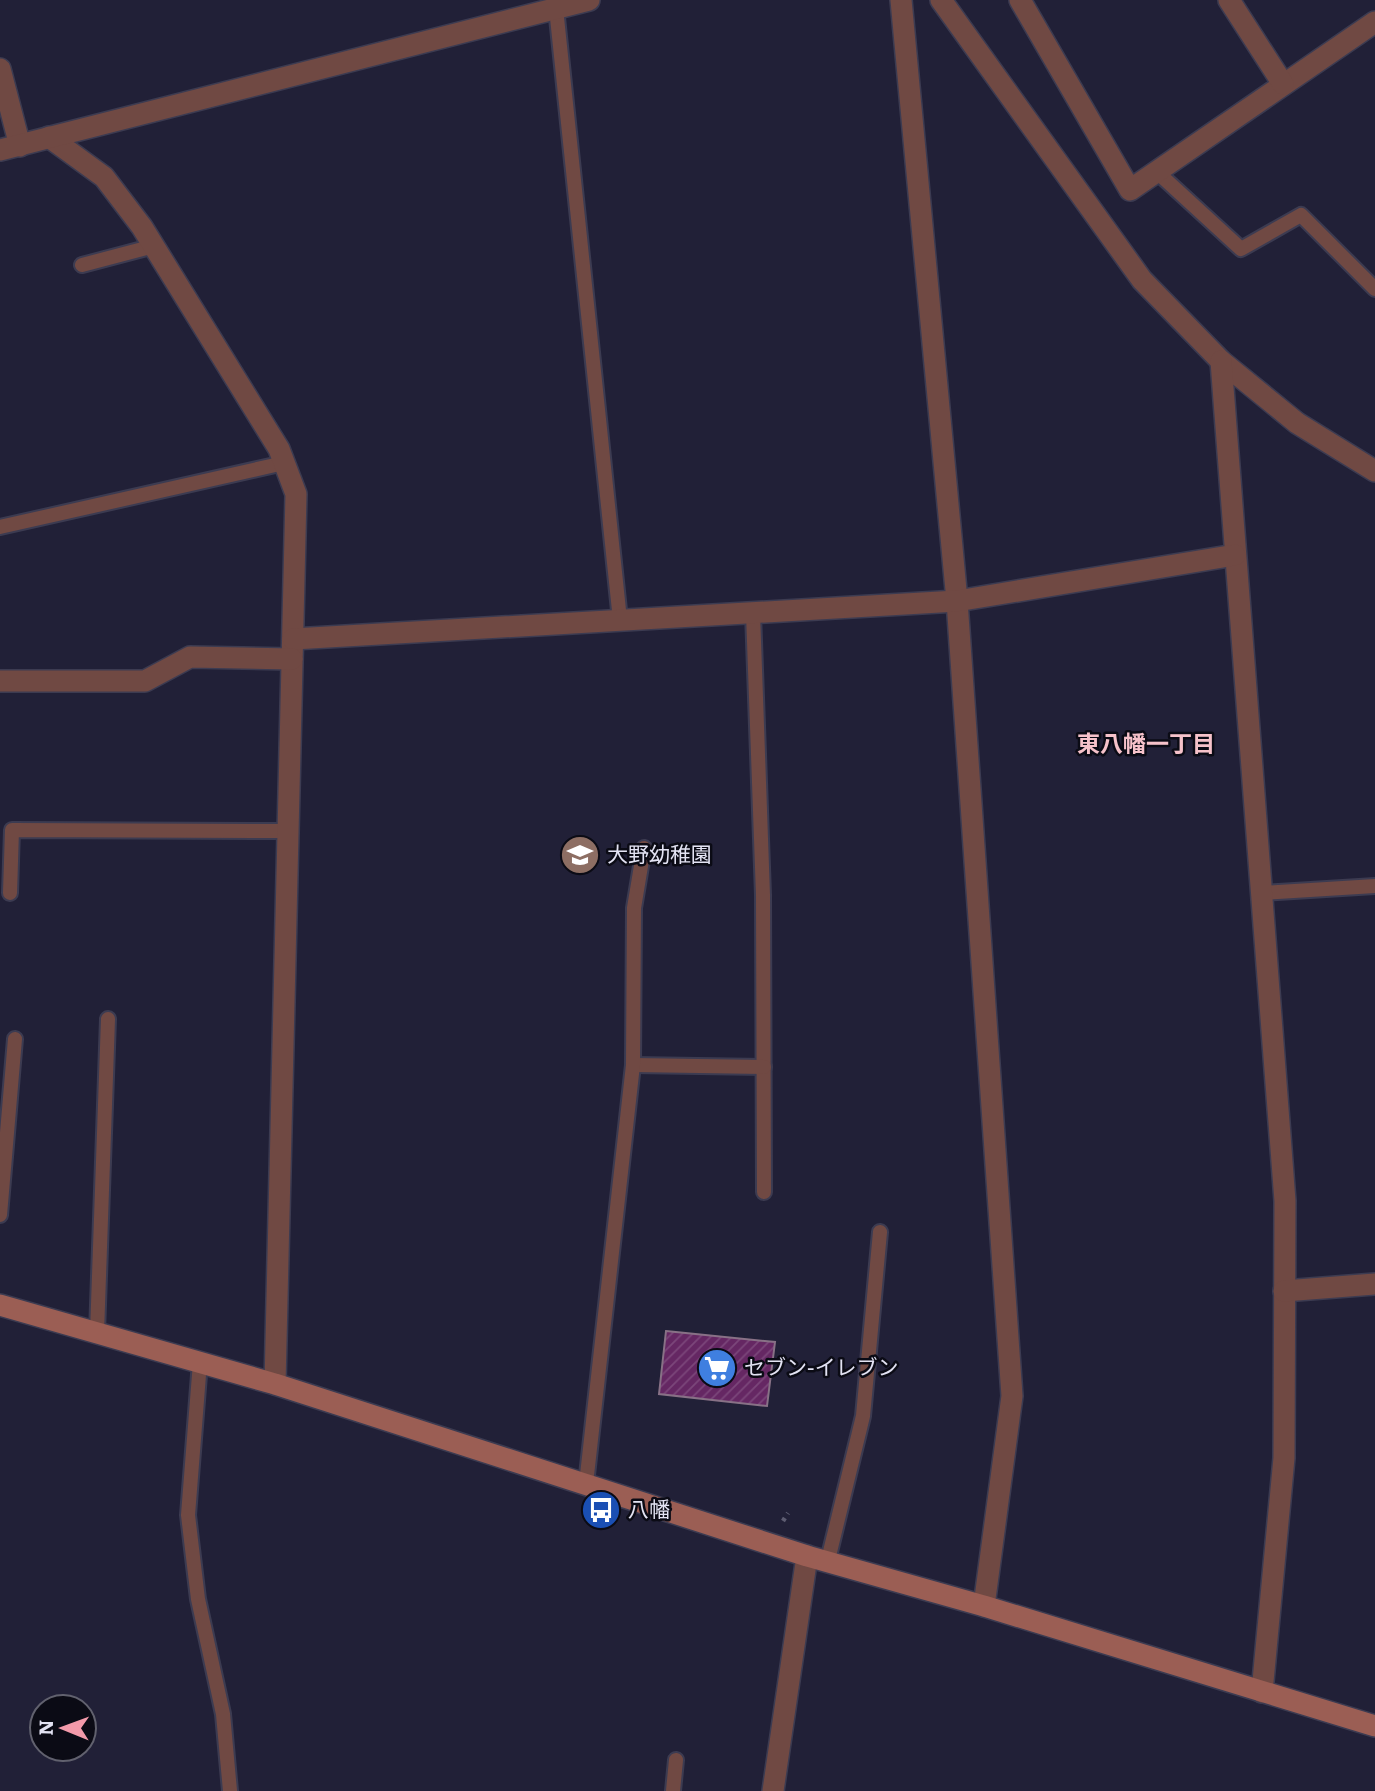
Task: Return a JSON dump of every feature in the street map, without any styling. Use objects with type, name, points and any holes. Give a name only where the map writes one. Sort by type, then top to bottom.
[{"type":"street","points":[[0,69],[10,148],[48,136],[589,0]]},
{"type":"street","points":[[901,0],[957,601],[1012,1396],[984,1606]]},
{"type":"street","points":[[941,0],[1142,280],[1221,361],[1297,423],[1375,471]]},
{"type":"street","points":[[1020,0],[1129,190],[1375,22]]},
{"type":"street","points":[[1229,0],[1283,84]]},
{"type":"street","points":[[48,136],[104,177],[154,246],[272,438],[296,494],[275,1384]]},
{"type":"street","points":[[1221,361],[1285,1201],[1284,1458],[1262,1692]]},
{"type":"street","points":[[0,681],[145,681],[190,657],[620,621],[957,601],[1235,555]]},
{"type":"street","points":[[1284,1290],[1375,1284]]},
{"type":"street","points":[[0,1306],[275,1384],[807,1556],[984,1606],[1375,1726]]},
{"type":"street","points":[[773,1791],[807,1556]]},
{"type":"lane","points":[[556,8],[620,621]]},
{"type":"lane","points":[[1156,172],[1241,249],[1301,215],[1375,289]]},
{"type":"lane","points":[[82,265],[154,246]]},
{"type":"lane","points":[[0,527],[284,463]]},
{"type":"lane","points":[[752,613],[763,895],[764,1192]]},
{"type":"lane","points":[[10,893],[12,830],[288,831]]},
{"type":"lane","points":[[586,1484],[633,1065],[634,908],[644,848]]},
{"type":"lane","points":[[1261,893],[1375,886]]},
{"type":"lane","points":[[97,1333],[108,1018]]},
{"type":"lane","points":[[0,1216],[15,1039]]},
{"type":"lane","points":[[633,1065],[764,1067]]},
{"type":"lane","points":[[828,1560],[863,1416],[880,1232]]},
{"type":"lane","points":[[200,1362],[188,1515],[198,1599],[223,1714],[230,1791]]},
{"type":"lane","points":[[673,1791],[677,1760]]},
{"type":"building","name":"セブン-イレブン","points":[[666,1331],[775,1342],[767,1406],[659,1394]]},
{"type":"place","name":"大野幼稚園","points":[[580,855]]},
{"type":"place","name":"セブン-イレブン","points":[[717,1368]]},
{"type":"place","name":"八幡","points":[[601,1510]]},
{"type":"district","name":"東八幡一丁目","points":[[1146,744]]}]
